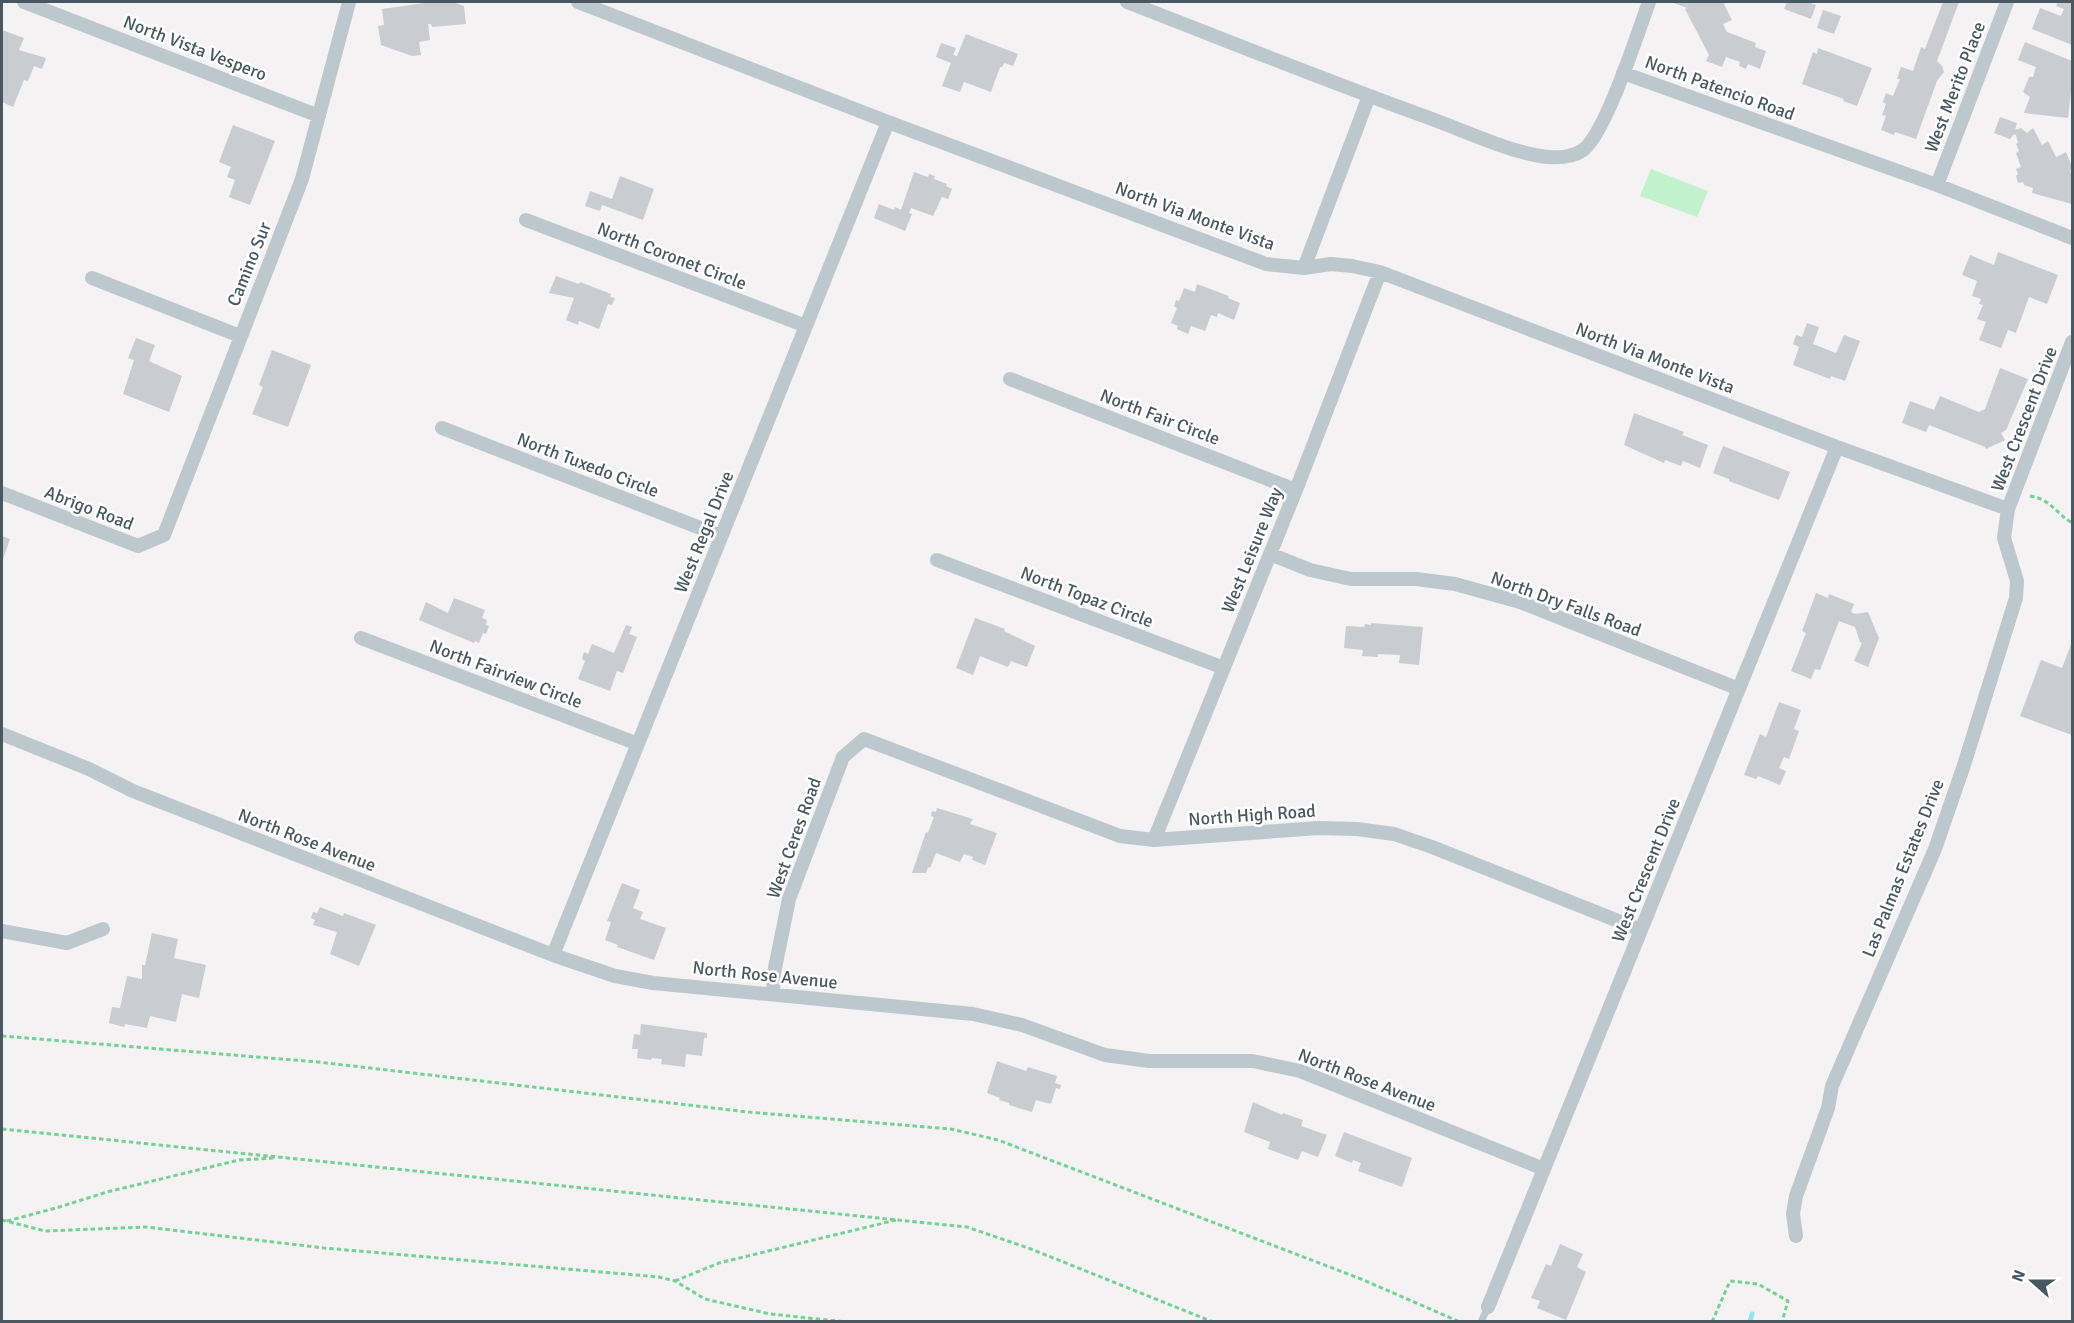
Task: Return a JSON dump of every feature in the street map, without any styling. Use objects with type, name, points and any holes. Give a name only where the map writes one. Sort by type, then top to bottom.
[{"type":"street","name":"North Vista Vespero","points":[[24,2],[319,116]]},
{"type":"street","name":"Camino Sur","points":[[164,535],[302,180],[349,2]]},
{"type":"street","name":"North Via Monte Vista","points":[[578,2],[888,122],[1266,264],[1304,268],[1331,264],[1380,272],[1837,447],[2008,509]]},
{"type":"street","name":"North Patencio Road","points":[[1127,2],[1369,96],[1519,151],[1547,157],[1567,157],[1583,149],[1597,134],[1623,73],[1937,185],[2073,238]]},
{"type":"street","points":[[1623,73],[1649,2]]},
{"type":"street","name":"West Merito Place","points":[[1937,185],[2007,2]]},
{"type":"street","points":[[1304,268],[1369,96]]},
{"type":"street","name":"West Regal Drive","points":[[553,955],[888,122]]},
{"type":"street","name":"North Coronet Circle","points":[[526,220],[806,326]]},
{"type":"street","name":"West Leisure Way","points":[[1154,840],[1296,490],[1380,272]]},
{"type":"street","points":[[92,278],[240,336]]},
{"type":"street","name":"West Crescent Drive","points":[[2008,509],[2073,342]]},
{"type":"street","name":"North Fair Circle","points":[[1010,379],[1296,490]]},
{"type":"street","name":"North Tuxedo Circle","points":[[442,428],[722,536]]},
{"type":"street","name":"West Crescent Drive","points":[[1488,1306],[1837,447]]},
{"type":"street","name":"Abrigo Road","points":[[2,493],[138,546],[164,535]]},
{"type":"street","name":"Las Palmas Estates Drive","points":[[1796,1236],[1793,1214],[1796,1196],[1828,1108],[1832,1086],[1935,849],[1964,765],[2016,598],[2017,581],[2004,538],[2008,509]]},
{"type":"street","name":"North Dry Falls Road","points":[[1270,554],[1310,570],[1351,579],[1416,579],[1455,584],[1520,602],[1739,689]]},
{"type":"street","name":"North Topaz Circle","points":[[937,560],[1224,668]]},
{"type":"street","name":"North Fairview Circle","points":[[361,638],[638,744]]},
{"type":"street","name":"North Rose Avenue","points":[[2,734],[89,769],[133,791],[553,955],[615,976],[653,983],[973,1014],[1022,1025],[1105,1055],[1149,1061],[1253,1061],[1300,1071],[1544,1169]]},
{"type":"street","name":"North High Road","points":[[864,739],[1120,836],[1154,840],[1318,828],[1357,829],[1394,834],[1641,930]]},
{"type":"street","name":"West Ceres Road","points":[[773,994],[774,973],[789,899],[843,757],[864,739]]},
{"type":"street","points":[[2,931],[67,943],[103,929]]},
{"type":"lane","points":[[1482,1322],[1488,1306]]},
{"type":"path","points":[[2014,494],[2042,498],[2073,523]]},
{"type":"path","points":[[2,1036],[318,1062],[748,1112],[951,1129],[998,1140],[1361,1278],[1460,1322]]},
{"type":"path","points":[[2,1130],[967,1227],[1213,1322]]},
{"type":"path","points":[[3,1221],[107,1192],[239,1160],[285,1158]]},
{"type":"path","points":[[675,1281],[718,1263],[899,1219]]},
{"type":"path","points":[[3,1221],[45,1231],[146,1227],[324,1248],[575,1269],[675,1281],[705,1299],[770,1314],[847,1322]]},
{"type":"path","points":[[1712,1322],[1730,1281],[1758,1284],[1788,1301],[1782,1322]]},
{"type":"green space","points":[[1651,169],[1708,191],[1697,217],[1640,196]]},
{"type":"building","points":[[432,2],[453,2],[464,6],[466,24],[432,27],[428,24],[430,40],[419,42],[421,55],[412,56],[381,45],[378,26],[384,25],[382,9]]},
{"type":"building","points":[[1671,2],[1723,2],[1732,20],[1723,24],[1727,32],[1756,43],[1755,47],[1766,51],[1760,69],[1748,64],[1746,69],[1739,66],[1740,62],[1726,57],[1722,67],[1706,61],[1709,55],[1685,9],[1687,8]]},
{"type":"building","points":[[1787,2],[1813,2],[1812,4],[1816,5],[1811,19],[1784,9]]},
{"type":"building","points":[[1943,2],[1959,2],[1937,61],[1944,72],[1937,81],[1916,139],[1881,130],[1886,116],[1882,115],[1886,104],[1883,102],[1886,93],[1893,96],[1900,79],[1897,79],[1901,67],[1913,71],[1921,47],[1925,49]]},
{"type":"building","points":[[2058,2],[2072,2],[2072,45],[2032,29],[2040,8],[2061,16],[2064,9],[2056,6]]},
{"type":"building","points":[[1823,10],[1841,16],[1834,34],[1817,28]]},
{"type":"building","points":[[2,30],[24,38],[19,50],[46,58],[42,69],[34,66],[28,81],[24,80],[13,107],[2,102]]},
{"type":"building","points":[[966,34],[1018,54],[1013,66],[1004,63],[1000,67],[991,92],[964,82],[960,92],[942,86],[951,63],[936,57],[941,43],[956,48],[953,55],[957,56]]},
{"type":"building","points":[[2025,42],[2072,61],[2068,118],[2024,113],[2030,97],[2023,92],[2029,77],[2033,77],[2036,67],[2018,60]]},
{"type":"building","points":[[1818,48],[1872,68],[1857,106],[1802,84],[1813,52],[1817,54]]},
{"type":"building","points":[[2000,117],[2017,123],[2015,130],[2021,128],[2027,133],[2033,128],[2042,145],[2048,141],[2056,157],[2066,152],[2072,167],[2070,171],[2072,204],[2032,193],[2033,188],[2024,185],[2023,182],[2018,183],[2016,169],[2021,167],[2016,153],[2019,151],[2016,135],[2014,134],[2010,139],[1994,133]]},
{"type":"building","points":[[233,125],[275,141],[250,205],[229,197],[235,180],[227,177],[231,167],[219,162]]},
{"type":"building","points":[[914,172],[928,177],[929,174],[935,176],[934,179],[947,184],[946,186],[952,189],[948,199],[942,197],[933,216],[911,208],[909,213],[912,214],[905,231],[874,218],[879,204],[894,210],[895,207],[901,210]]},
{"type":"building","points":[[620,176],[654,189],[643,220],[602,205],[600,211],[585,206],[590,191],[612,199]]},
{"type":"building","points":[[1998,252],[2058,275],[2047,304],[2029,297],[2016,333],[2008,330],[2001,348],[1979,340],[1986,322],[1977,319],[1983,305],[1979,304],[1981,299],[1972,296],[1977,281],[1962,275],[1970,255],[1994,265]]},
{"type":"building","points":[[556,276],[579,284],[580,282],[611,294],[610,297],[615,298],[612,305],[608,304],[599,329],[579,321],[578,325],[566,320],[574,298],[549,293]]},
{"type":"building","points":[[1197,284],[1229,296],[1228,298],[1240,303],[1234,320],[1218,313],[1217,317],[1211,315],[1205,331],[1191,326],[1188,334],[1177,329],[1178,326],[1171,323],[1177,308],[1174,306],[1176,300],[1179,301],[1184,288],[1195,292]]},
{"type":"building","points":[[1807,323],[1819,327],[1813,344],[1836,353],[1844,335],[1860,341],[1845,381],[1831,376],[1830,379],[1793,365],[1799,347],[1793,344],[1796,335],[1802,337]]},
{"type":"building","points":[[136,338],[155,345],[149,361],[182,376],[169,412],[123,394],[134,360],[128,358]]},
{"type":"building","points":[[272,350],[311,365],[288,427],[252,414],[263,387],[259,385]]},
{"type":"building","points":[[2000,368],[2028,379],[2006,430],[2001,433],[2005,440],[1986,449],[1929,425],[1926,432],[1902,423],[1910,401],[1934,410],[1940,396],[1979,412],[1985,409]]},
{"type":"building","points":[[1634,413],[1684,432],[1682,435],[1708,445],[1700,468],[1683,461],[1681,466],[1665,460],[1664,463],[1624,445]]},
{"type":"building","points":[[1723,446],[1790,472],[1779,500],[1713,473]]},
{"type":"building","points":[[2,536],[10,539],[2,562]]},
{"type":"building","points":[[1816,593],[1828,598],[1829,594],[1854,604],[1851,612],[1855,614],[1868,612],[1879,638],[1868,667],[1854,661],[1862,643],[1855,627],[1839,621],[1820,670],[1815,669],[1811,679],[1791,671],[1806,633],[1802,631]]},
{"type":"building","points":[[454,598],[485,610],[482,618],[487,620],[486,625],[489,626],[479,643],[419,620],[426,602],[448,613]]},
{"type":"building","points":[[975,618],[1005,629],[1004,631],[1035,646],[1027,667],[1011,661],[1008,667],[980,656],[973,675],[956,668]]},
{"type":"building","points":[[1371,623],[1423,627],[1419,665],[1399,663],[1400,655],[1362,656],[1363,650],[1344,648],[1346,626],[1364,627],[1365,624],[1371,625]]},
{"type":"building","points":[[626,625],[632,627],[629,634],[637,637],[623,673],[617,671],[610,691],[578,679],[585,661],[582,659],[584,652],[588,654],[592,644],[614,653]]},
{"type":"building","points":[[2072,642],[2072,735],[2020,716],[2041,660],[2062,668]]},
{"type":"building","points":[[1779,702],[1801,710],[1794,729],[1799,731],[1789,759],[1784,757],[1779,768],[1786,771],[1780,785],[1758,776],[1756,779],[1744,775],[1760,734],[1766,737]]},
{"type":"building","points":[[937,808],[973,819],[970,824],[997,833],[985,865],[964,854],[960,862],[936,853],[926,873],[912,873],[926,832],[928,833],[934,817],[931,816],[932,811],[936,812]]},
{"type":"building","points":[[622,883],[640,890],[633,908],[643,912],[640,919],[666,928],[654,960],[617,947],[618,945],[605,940],[611,922],[607,921]]},
{"type":"building","points":[[320,907],[376,925],[359,966],[330,954],[337,932],[313,925],[315,920],[311,918],[313,912],[317,913]]},
{"type":"building","points":[[152,933],[178,939],[174,958],[206,965],[199,998],[182,994],[176,1022],[150,1016],[147,1028],[125,1024],[124,1027],[109,1023],[112,1007],[120,1008],[127,976],[142,979],[142,965],[145,965]]},
{"type":"building","points":[[641,1024],[707,1033],[707,1038],[704,1038],[702,1056],[686,1054],[685,1067],[661,1064],[662,1059],[637,1058],[638,1049],[632,1049],[634,1034],[640,1035]]},
{"type":"building","points":[[997,1061],[1026,1071],[1028,1067],[1057,1076],[1055,1083],[1061,1085],[1060,1089],[1056,1088],[1051,1104],[1036,1100],[1032,1112],[1009,1105],[999,1100],[1000,1098],[987,1093]]},
{"type":"building","points":[[1253,1102],[1282,1115],[1283,1113],[1303,1120],[1301,1126],[1327,1135],[1318,1157],[1302,1151],[1298,1160],[1268,1149],[1270,1142],[1244,1132]]},
{"type":"building","points":[[1344,1132],[1412,1158],[1402,1187],[1358,1171],[1361,1163],[1353,1160],[1352,1163],[1335,1156]]},
{"type":"building","points":[[1560,1244],[1583,1254],[1577,1267],[1586,1272],[1566,1320],[1537,1308],[1540,1301],[1531,1298],[1546,1264],[1551,1266]]},
{"type":"waterway","points":[[1750,1322],[1752,1314]]}]
